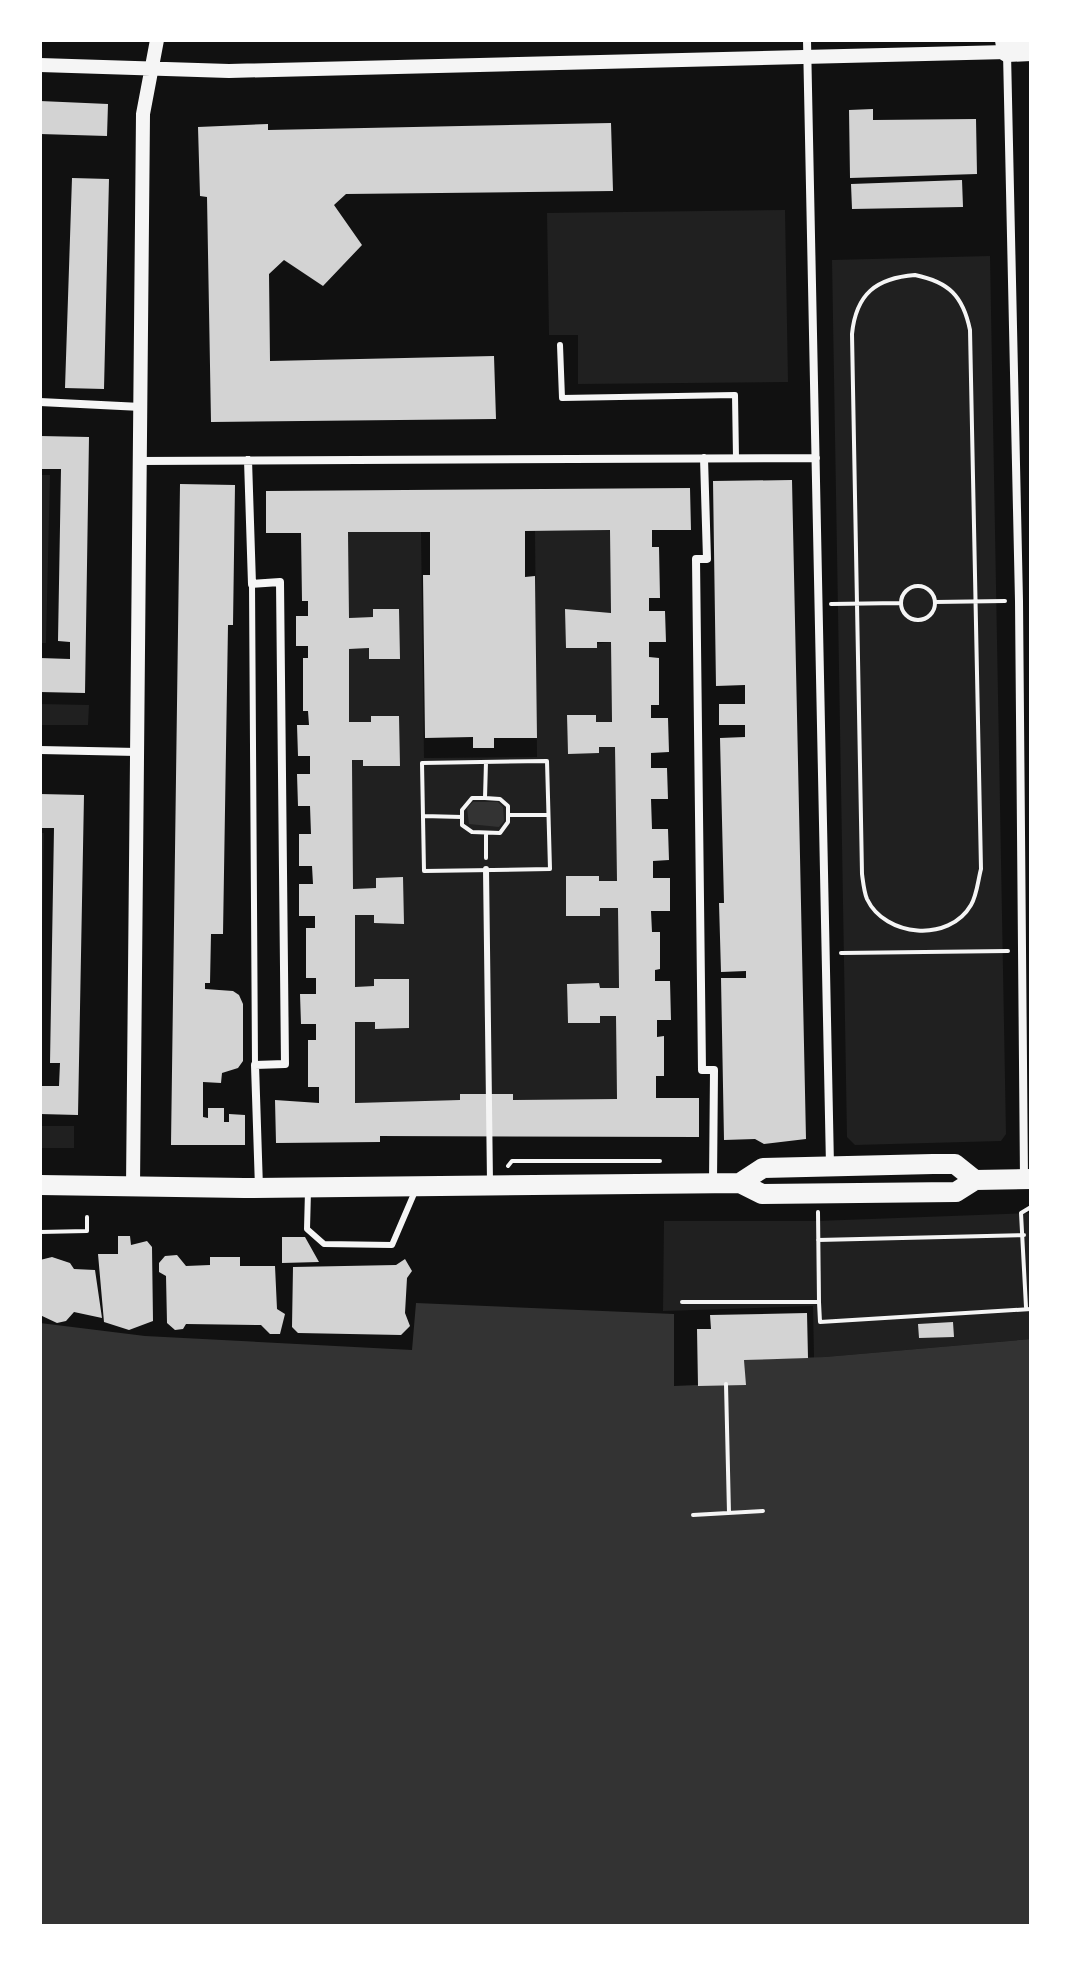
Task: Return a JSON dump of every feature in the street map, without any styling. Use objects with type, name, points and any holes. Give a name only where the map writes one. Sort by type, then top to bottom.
[{"type":"main road","points":[[1006,46],[1031,51]]},
{"type":"main road","points":[[740,1183],[763,1168],[955,1164],[975,1180]]},
{"type":"main road","points":[[40,1185],[259,1188],[740,1183],[762,1194],[818,1194],[956,1192],[975,1180],[1028,1179]]},
{"type":"street","points":[[133,1187],[143,114],[157,40]]},
{"type":"street","points":[[807,40],[830,1166]]},
{"type":"street","points":[[40,65],[149,70],[807,56],[1006,46],[1028,1179]]},
{"type":"street","points":[[40,402],[141,407]]},
{"type":"street","points":[[704,458],[707,559],[696,559],[699,830],[702,1070],[714,1070],[713,1184]]},
{"type":"street","points":[[139,461],[816,458]]},
{"type":"street","points":[[248,460],[252,584],[280,582],[285,1064],[255,1065],[259,1188]]},
{"type":"street","points":[[40,750],[137,752]]},
{"type":"lane","points":[[560,345],[562,398],[735,395],[736,458]]},
{"type":"lane","points":[[252,584],[255,1065]]},
{"type":"lane","points":[[253,806],[265,806]]},
{"type":"lane","points":[[486,869],[490,1185]]},
{"type":"lane","points":[[308,1187],[307,1229],[324,1244],[392,1245],[418,1186]]},
{"type":"path","points":[[915,275],[945,284],[957,294],[968,318],[981,869],[971,905],[957,921],[937,931],[908,929],[885,920],[867,899],[862,874],[855,603],[853,320],[867,290],[879,282],[915,275]]},
{"type":"path","points":[[918,586],[932,592],[935,602],[929,617],[918,621],[904,614],[900,603],[904,593],[918,586]]},
{"type":"path","points":[[935,602],[1019,601]]},
{"type":"path","points":[[820,604],[900,603]]},
{"type":"path","points":[[547,761],[548,815],[550,869],[424,871],[422,763],[547,761]]},
{"type":"path","points":[[485,798],[486,762]]},
{"type":"path","points":[[472,798],[500,799],[508,806],[508,815],[500,833],[472,832],[462,825],[462,810],[472,798]]},
{"type":"path","points":[[508,815],[548,815]]},
{"type":"path","points":[[423,816],[462,817]]},
{"type":"path","points":[[486,833],[486,869]]},
{"type":"path","points":[[827,953],[1022,950]]},
{"type":"path","points":[[818,1194],[820,1322],[1028,1308],[1021,1213],[1031,1207]]},
{"type":"path","points":[[40,1232],[87,1231],[87,1217]]},
{"type":"path","points":[[818,1240],[1024,1235]]},
{"type":"path","points":[[682,1302],[819,1302]]},
{"type":"path","points":[[726,1384],[729,1513]]},
{"type":"path","points":[[693,1515],[763,1511]]},
{"type":"shaded area","points":[[785,210],[788,382],[578,384],[578,335],[549,335],[547,213]]},
{"type":"shaded area","points":[[990,256],[1006,1134],[1001,1141],[855,1145],[847,1137],[832,260]]},
{"type":"shaded area","points":[[40,475],[50,475],[46,643],[40,643]]},
{"type":"shaded area","points":[[610,530],[611,613],[566,609],[566,647],[611,642],[612,722],[596,722],[596,715],[567,715],[568,753],[598,753],[599,747],[615,747],[617,881],[599,881],[599,876],[566,876],[566,916],[599,916],[600,908],[618,908],[619,988],[600,988],[599,983],[567,984],[568,1023],[600,1023],[600,1016],[616,1016],[617,1099],[513,1100],[513,1094],[461,1094],[460,1100],[355,1103],[355,1022],[375,1022],[376,1029],[409,1028],[409,979],[375,979],[374,986],[355,987],[355,915],[374,915],[375,923],[403,923],[403,878],[376,878],[376,888],[353,889],[352,760],[363,760],[364,766],[399,766],[399,717],[371,716],[371,722],[349,722],[349,649],[369,648],[370,659],[399,659],[399,609],[373,609],[373,617],[349,618],[348,532],[421,532],[424,758],[537,757],[535,531]]},
{"type":"shaded area","points":[[40,704],[89,705],[88,725],[40,725]]},
{"type":"shaded area","points":[[473,802],[498,802],[503,807],[504,821],[499,827],[469,824],[467,808]]},
{"type":"shaded area","points":[[40,833],[44,833],[40,1022]]},
{"type":"shaded area","points":[[40,1126],[74,1126],[74,1148],[40,1148]]},
{"type":"shaded area","points":[[1031,1213],[1031,1339],[814,1358],[813,1306],[663,1311],[664,1221],[817,1221]]},
{"type":"shaded area","points":[[416,1303],[674,1314],[674,1386],[745,1383],[744,1360],[825,1357],[1031,1339],[1031,1926],[40,1926],[40,1323],[145,1336],[412,1350]]},
{"type":"building","points":[[40,101],[108,104],[107,136],[40,134]]},
{"type":"building","points":[[873,109],[873,120],[976,119],[977,174],[850,178],[849,110]]},
{"type":"building","points":[[611,123],[613,191],[346,194],[334,205],[362,245],[323,286],[284,260],[269,274],[270,361],[494,356],[496,419],[211,422],[207,197],[200,196],[198,127],[268,124],[268,130]]},
{"type":"building","points":[[72,178],[109,179],[104,389],[65,388]]},
{"type":"building","points":[[962,180],[963,207],[852,209],[851,184]]},
{"type":"building","points":[[40,436],[89,437],[85,693],[40,692],[40,658],[70,659],[70,642],[58,641],[61,469],[40,469]]},
{"type":"building","points":[[792,480],[806,1139],[764,1144],[755,1139],[724,1140],[721,978],[746,978],[746,971],[721,972],[719,903],[724,903],[720,738],[745,737],[745,725],[719,725],[719,704],[745,704],[745,685],[716,686],[713,481]]},
{"type":"building","points":[[180,484],[235,485],[233,625],[228,625],[223,934],[211,934],[210,983],[205,983],[205,989],[233,991],[239,995],[243,1004],[243,1061],[238,1068],[222,1073],[221,1083],[203,1082],[203,1117],[208,1118],[208,1108],[224,1108],[224,1122],[229,1122],[229,1114],[245,1115],[245,1145],[171,1145]]},
{"type":"building","points":[[690,488],[691,530],[652,530],[652,547],[659,547],[660,598],[649,598],[649,611],[665,611],[666,642],[649,642],[649,657],[659,658],[659,705],[651,705],[651,718],[668,718],[669,752],[651,753],[651,768],[667,768],[668,799],[651,799],[652,829],[668,829],[669,860],[653,861],[653,878],[670,878],[670,911],[651,911],[652,932],[660,932],[660,969],[655,970],[655,981],[670,981],[671,1020],[657,1020],[657,1037],[664,1036],[664,1076],[656,1076],[656,1098],[699,1098],[699,1137],[380,1136],[380,1142],[276,1143],[275,1100],[319,1103],[319,1087],[308,1087],[308,1040],[316,1040],[316,1024],[301,1024],[300,994],[316,994],[316,978],[306,978],[306,928],[315,928],[315,916],[299,916],[299,884],[313,884],[312,866],[299,866],[299,834],[311,834],[310,806],[298,806],[297,774],[310,774],[310,756],[298,756],[297,725],[309,725],[308,711],[303,711],[303,658],[308,658],[308,646],[296,646],[296,616],[308,616],[308,601],[302,601],[301,533],[266,533],[266,491]],"holes":[[[610,530],[611,613],[565,609],[566,648],[597,648],[597,642],[611,642],[612,722],[596,722],[596,715],[567,715],[568,754],[599,753],[599,747],[615,747],[617,881],[599,881],[599,876],[566,876],[566,916],[600,916],[600,908],[618,908],[619,988],[600,988],[599,983],[567,984],[568,1023],[600,1023],[600,1016],[616,1016],[617,1099],[513,1100],[513,1094],[460,1094],[460,1100],[355,1103],[355,1022],[375,1022],[375,1029],[409,1028],[409,979],[374,979],[374,986],[355,987],[355,915],[374,915],[374,923],[404,924],[403,877],[376,878],[376,888],[353,889],[352,760],[363,760],[363,766],[400,766],[399,716],[371,716],[371,722],[349,722],[349,649],[369,648],[369,659],[400,659],[399,609],[373,609],[373,617],[349,618],[348,532],[430,532],[430,575],[423,575],[425,738],[473,737],[473,748],[494,748],[494,738],[537,738],[535,576],[525,577],[525,531]]]},
{"type":"building","points":[[40,794],[84,795],[78,1115],[40,1114],[40,1086],[59,1086],[60,1063],[50,1063],[54,828],[40,828]]},
{"type":"building","points":[[118,1236],[130,1236],[131,1245],[147,1241],[152,1247],[153,1321],[129,1330],[104,1322],[98,1254],[118,1254]]},
{"type":"building","points":[[282,1237],[305,1237],[319,1262],[282,1263]]},
{"type":"building","points":[[177,1255],[186,1266],[210,1265],[210,1257],[240,1257],[240,1266],[275,1266],[277,1309],[285,1314],[280,1334],[270,1334],[261,1325],[186,1324],[183,1329],[175,1330],[167,1323],[166,1276],[159,1272],[159,1263],[165,1256]]},
{"type":"building","points":[[52,1257],[70,1263],[74,1269],[95,1270],[102,1318],[74,1312],[66,1321],[57,1323],[40,1315],[40,1260]]},
{"type":"building","points":[[405,1259],[412,1271],[407,1278],[405,1313],[410,1326],[401,1335],[298,1333],[292,1327],[293,1267],[396,1265]]},
{"type":"building","points":[[807,1313],[808,1358],[744,1360],[746,1385],[698,1386],[697,1329],[711,1329],[710,1315]]},
{"type":"building","points":[[953,1322],[954,1337],[919,1338],[918,1324]]}]
